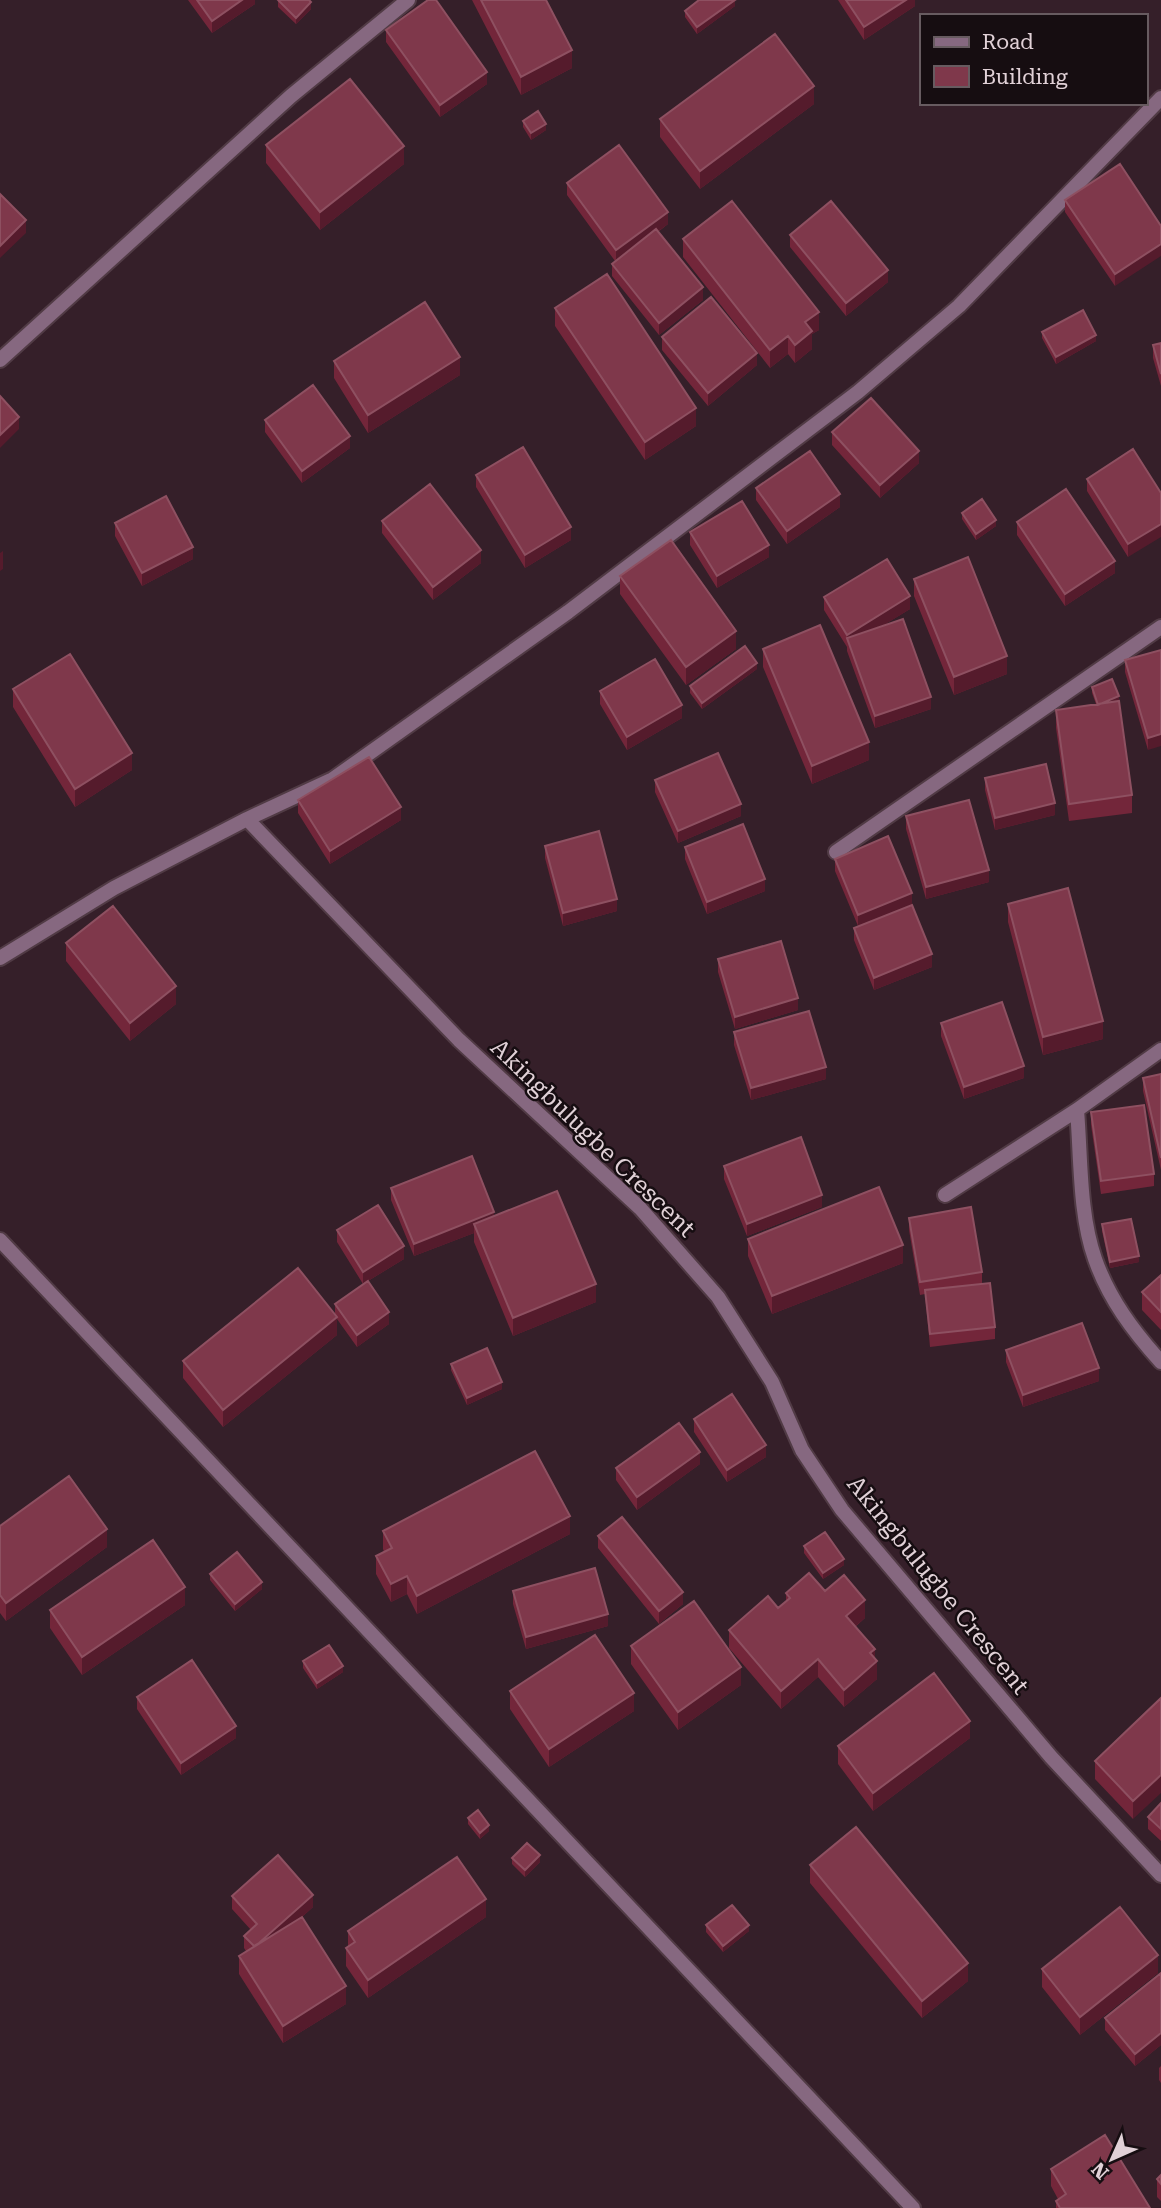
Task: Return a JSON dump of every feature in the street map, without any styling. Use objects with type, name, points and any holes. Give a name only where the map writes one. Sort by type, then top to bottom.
[{"type":"street","points":[[0,360],[291,96],[408,0]]},
{"type":"street","points":[[0,958],[114,888],[247,819],[333,779],[568,612],[858,392],[960,306],[1161,98]]},
{"type":"street","points":[[836,852],[1161,627]]},
{"type":"street","name":"Akingbulugbe Crescent","points":[[247,819],[459,1041],[639,1208],[718,1297],[772,1382],[802,1450],[842,1510],[1051,1757],[1161,1875]]},
{"type":"street","points":[[946,1195],[1077,1110],[1161,1050]]},
{"type":"street","points":[[1077,1110],[1086,1219],[1094,1258],[1112,1298],[1136,1334],[1161,1362]]},
{"type":"street","points":[[0,1240],[913,2208]]},
{"type":"building","points":[[197,0],[242,0],[212,21]]},
{"type":"building","points":[[278,0],[309,0],[311,2],[296,18]]},
{"type":"building","points":[[428,0],[436,0],[487,72],[440,105],[386,30]]},
{"type":"building","points":[[481,0],[546,0],[572,50],[521,77]]},
{"type":"building","points":[[699,0],[735,0],[697,27],[685,11]]},
{"type":"building","points":[[846,0],[906,0],[864,27]]},
{"type":"building","points":[[775,34],[814,86],[700,171],[660,119]]},
{"type":"building","points":[[350,79],[404,146],[320,212],[266,145]]},
{"type":"building","points":[[538,111],[546,124],[531,133],[523,121]]},
{"type":"building","points":[[619,145],[668,212],[616,250],[567,183]]},
{"type":"building","points":[[1120,164],[1161,226],[1161,244],[1115,274],[1065,200]]},
{"type":"building","points":[[0,194],[26,220],[0,246]]},
{"type":"building","points":[[732,201],[819,312],[805,322],[812,331],[795,345],[788,336],[770,350],[683,239]]},
{"type":"building","points":[[831,201],[888,270],[846,303],[790,235]]},
{"type":"building","points":[[656,229],[703,287],[659,323],[612,264]]},
{"type":"building","points":[[607,274],[696,408],[645,442],[555,308]]},
{"type":"building","points":[[711,297],[757,353],[708,393],[662,337]]},
{"type":"building","points":[[425,302],[460,357],[368,415],[334,361]]},
{"type":"building","points":[[1083,310],[1096,335],[1056,357],[1042,332]]},
{"type":"building","points":[[1161,343],[1161,374],[1153,345]]},
{"type":"building","points":[[313,385],[350,436],[302,471],[265,420]]},
{"type":"building","points":[[0,396],[19,417],[0,435]]},
{"type":"building","points":[[871,398],[919,451],[880,485],[832,432]]},
{"type":"building","points":[[523,447],[571,527],[525,555],[476,475]]},
{"type":"building","points":[[1133,449],[1161,493],[1161,524],[1128,544],[1087,479]]},
{"type":"building","points":[[810,451],[840,494],[787,531],[756,488]]},
{"type":"building","points":[[430,484],[481,550],[433,587],[382,521]]},
{"type":"building","points":[[1066,489],[1115,561],[1065,594],[1017,522]]},
{"type":"building","points":[[166,496],[193,547],[142,573],[115,523]]},
{"type":"building","points":[[982,499],[996,520],[976,534],[962,513]]},
{"type":"building","points":[[742,501],[769,545],[717,576],[690,532]]},
{"type":"building","points":[[671,540],[736,631],[686,667],[620,576]]},
{"type":"building","points":[[968,557],[1007,656],[954,677],[914,579]]},
{"type":"building","points":[[887,559],[910,596],[847,635],[824,597]]},
{"type":"building","points":[[903,619],[931,697],[875,716],[847,638]]},
{"type":"building","points":[[820,625],[869,742],[812,766],[763,649]]},
{"type":"building","points":[[745,646],[757,663],[702,703],[690,686]]},
{"type":"building","points":[[1161,650],[1161,734],[1148,738],[1125,660]]},
{"type":"building","points":[[70,654],[132,753],[75,789],[13,689]]},
{"type":"building","points":[[655,659],[682,705],[627,737],[600,691]]},
{"type":"building","points":[[1112,679],[1119,696],[1098,705],[1092,687]]},
{"type":"building","points":[[1119,701],[1132,795],[1069,804],[1056,710]]},
{"type":"building","points":[[718,753],[741,804],[678,831],[655,780]]},
{"type":"building","points":[[369,757],[401,807],[330,851],[298,800]]},
{"type":"building","points":[[1046,764],[1055,803],[995,818],[985,778]]},
{"type":"building","points":[[969,800],[989,870],[926,887],[906,816]]},
{"type":"building","points":[[743,824],[765,879],[707,902],[685,847]]},
{"type":"building","points":[[599,831],[617,899],[563,913],[545,846]]},
{"type":"building","points":[[888,836],[912,893],[858,915],[835,859]]},
{"type":"building","points":[[1068,888],[1103,1021],[1043,1037],[1008,904]]},
{"type":"building","points":[[912,905],[932,954],[874,978],[854,928]]},
{"type":"building","points":[[113,906],[176,986],[130,1023],[66,943]]},
{"type":"building","points":[[781,941],[798,998],[735,1017],[718,959]]},
{"type":"building","points":[[1002,1002],[1024,1066],[964,1087],[941,1023]]},
{"type":"building","points":[[809,1011],[826,1067],[751,1088],[734,1032]]},
{"type":"building","points":[[1161,1074],[1161,1158],[1143,1078]]},
{"type":"building","points":[[1144,1105],[1154,1174],[1101,1181],[1091,1112]]},
{"type":"building","points":[[801,1137],[822,1195],[747,1224],[724,1166]]},
{"type":"building","points":[[472,1156],[494,1212],[414,1244],[391,1188]]},
{"type":"building","points":[[879,1187],[903,1245],[772,1296],[748,1239]]},
{"type":"building","points":[[557,1191],[596,1284],[513,1318],[474,1224]]},
{"type":"building","points":[[378,1205],[404,1246],[363,1272],[337,1230]]},
{"type":"building","points":[[971,1207],[982,1272],[920,1282],[909,1218]]},
{"type":"building","points":[[1131,1219],[1139,1256],[1110,1262],[1102,1224]]},
{"type":"building","points":[[298,1268],[337,1317],[223,1410],[183,1361]]},
{"type":"building","points":[[1161,1275],[1161,1312],[1142,1292]]},
{"type":"building","points":[[368,1281],[389,1312],[357,1335],[335,1304]]},
{"type":"building","points":[[990,1283],[995,1327],[930,1334],[925,1290]]},
{"type":"building","points":[[1082,1323],[1099,1368],[1023,1395],[1006,1350]]},
{"type":"building","points":[[487,1348],[502,1382],[467,1398],[451,1364]]},
{"type":"building","points":[[732,1394],[766,1445],[727,1470],[694,1419]]},
{"type":"building","points":[[679,1423],[700,1452],[637,1497],[616,1468]]},
{"type":"building","points":[[535,1451],[570,1516],[417,1596],[407,1576],[391,1584],[376,1556],[392,1548],[383,1531]]},
{"type":"building","points":[[69,1476],[107,1529],[6,1603],[0,1595],[0,1526]]},
{"type":"building","points":[[622,1517],[683,1592],[659,1611],[598,1536]]},
{"type":"building","points":[[825,1532],[844,1559],[823,1573],[804,1546]]},
{"type":"building","points":[[153,1540],[185,1587],[82,1657],[50,1610]]},
{"type":"building","points":[[237,1552],[262,1582],[235,1604],[210,1574]]},
{"type":"building","points":[[595,1568],[608,1614],[526,1637],[513,1591]]},
{"type":"building","points":[[809,1573],[825,1591],[844,1575],[865,1600],[846,1616],[875,1649],[870,1653],[877,1661],[844,1690],[818,1659],[781,1691],[729,1630],[768,1596],[778,1608],[790,1598],[786,1593]]},
{"type":"building","points":[[694,1601],[741,1667],[678,1712],[631,1646]]},
{"type":"building","points":[[595,1635],[634,1693],[549,1749],[510,1691]]},
{"type":"building","points":[[329,1645],[343,1666],[317,1683],[303,1661]]},
{"type":"building","points":[[192,1660],[236,1726],[181,1763],[137,1697]]},
{"type":"building","points":[[934,1673],[970,1721],[873,1793],[838,1746]]},
{"type":"building","points":[[1161,1698],[1161,1775],[1133,1801],[1095,1761]]},
{"type":"building","points":[[1161,1803],[1161,1829],[1148,1817]]},
{"type":"building","points":[[478,1810],[489,1825],[480,1833],[468,1818]]},
{"type":"building","points":[[856,1827],[968,1963],[922,2001],[810,1865]]},
{"type":"building","points":[[527,1843],[540,1855],[525,1870],[512,1858]]},
{"type":"building","points":[[278,1855],[313,1895],[254,1946],[244,1936],[257,1924],[232,1896]]},
{"type":"building","points":[[457,1857],[486,1899],[368,1980],[346,1948],[355,1942],[348,1931]]},
{"type":"building","points":[[732,1905],[749,1925],[723,1946],[706,1925]]},
{"type":"building","points":[[1120,1907],[1158,1955],[1080,2017],[1042,1969]]},
{"type":"building","points":[[302,1917],[346,1986],[283,2026],[239,1956]]},
{"type":"building","points":[[1161,1973],[1161,2033],[1135,2054],[1105,2018]]},
{"type":"building","points":[[1105,2135],[1150,2208],[1060,2208],[1056,2201],[1066,2194],[1051,2169]]}]
